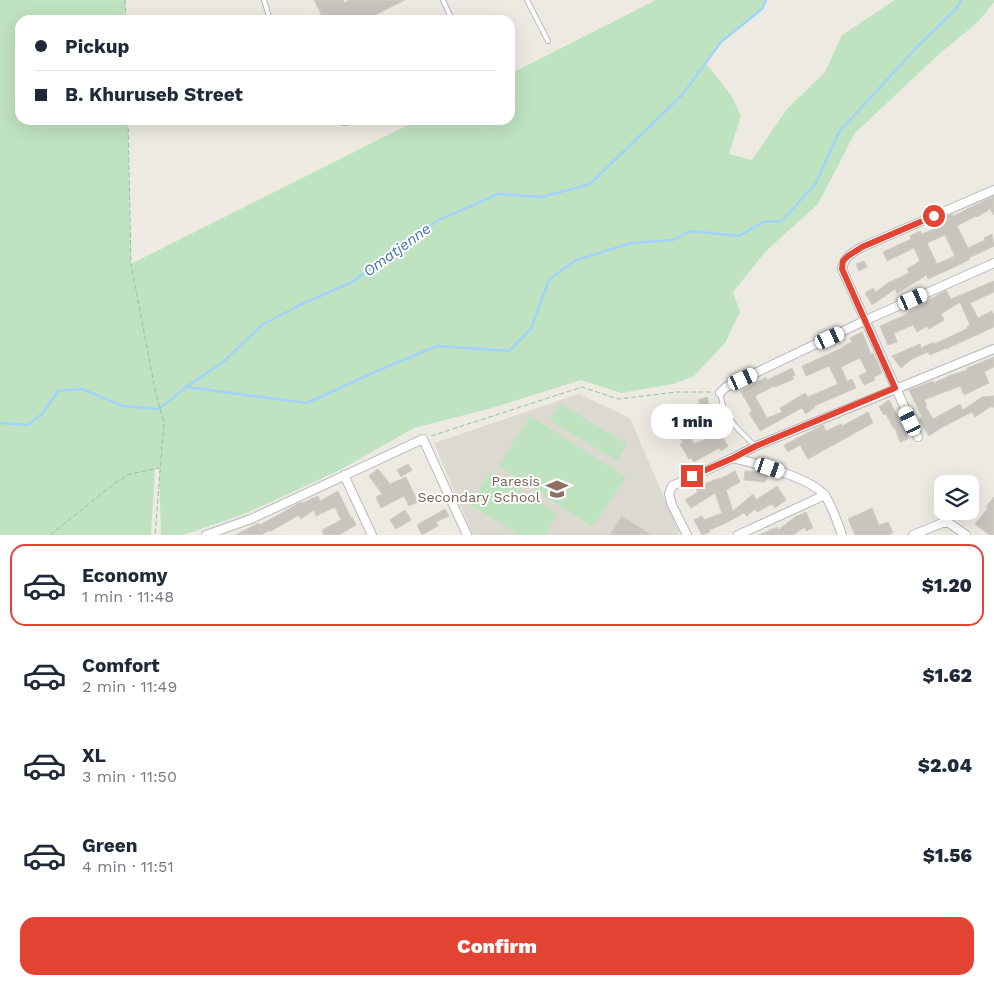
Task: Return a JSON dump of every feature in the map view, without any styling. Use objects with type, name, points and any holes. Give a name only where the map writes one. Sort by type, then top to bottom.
[{"type":"street","points":[[918,438],[864,321],[842,269],[843,261],[862,247],[994,190]]},
{"type":"street","points":[[720,393],[726,387],[864,321],[994,263]]},
{"type":"street","points":[[687,535],[668,494],[672,486],[756,446],[994,349]]},
{"type":"street","points":[[206,535],[251,519],[344,474],[423,439],[467,535]]},
{"type":"street","points":[[733,458],[754,462],[806,482],[825,496],[842,535]]},
{"type":"street","points":[[344,474],[371,535]]},
{"type":"street","points":[[738,535],[825,496]]},
{"type":"street","points":[[913,535],[942,523],[949,524],[966,535]]},
{"type":"lane","points":[[264,0],[268,15]]},
{"type":"lane","points":[[443,0],[450,15]]},
{"type":"lane","points":[[527,0],[548,41]]},
{"type":"lane","points":[[720,393],[724,410],[735,426],[756,446]]},
{"type":"path","points":[[125,0],[126,15]]},
{"type":"path","points":[[128,125],[131,264],[156,395],[164,422],[155,535]]},
{"type":"path","points":[[423,439],[582,387],[618,399],[676,392],[720,393]]},
{"type":"path","points":[[50,535],[115,483],[130,474],[160,468]]},
{"type":"shaded area","name":"Paresis Secondary School","points":[[579,394],[630,418],[680,535],[473,535],[434,443]]},
{"type":"green space","points":[[0,0],[125,0],[126,15],[15,15],[15,125],[128,125],[131,264],[408,125],[515,125],[515,71],[656,0],[766,0],[762,9],[721,42],[706,63],[731,95],[741,116],[729,154],[752,160],[787,109],[825,72],[842,35],[895,0],[994,0],[979,21],[938,55],[855,133],[818,204],[766,251],[733,292],[740,312],[725,343],[694,376],[673,384],[621,393],[581,380],[492,408],[414,428],[342,469],[247,513],[183,535],[161,535],[159,468],[155,469],[151,535],[0,535]]},
{"type":"green space","points":[[560,403],[627,444],[617,461],[550,420]]},
{"type":"green space","points":[[530,416],[626,477],[593,527],[498,466]]},
{"type":"green space","points":[[490,472],[558,514],[545,535],[519,535],[470,504]]},
{"type":"building","points":[[314,0],[343,0],[344,3],[350,0],[405,0],[375,15],[322,15]]},
{"type":"building","points":[[994,196],[994,215],[990,209],[957,226],[968,248],[985,240],[984,238],[992,234],[994,246],[928,279],[927,275],[897,293],[895,289],[872,305],[865,293],[873,288],[876,292],[888,283],[909,273],[907,269],[920,261],[914,248],[887,261],[883,252],[911,239],[910,236],[920,231],[922,234],[941,226],[938,220],[952,214],[953,216]],"holes":[[[945,235],[955,256],[937,264],[927,243]]]},
{"type":"building","points":[[864,261],[867,267],[859,271],[856,264]]},
{"type":"building","points":[[994,281],[994,292],[970,303],[978,318],[992,311],[994,327],[946,349],[930,355],[928,352],[912,359],[901,368],[892,356],[920,344],[921,348],[934,342],[934,344],[968,328],[967,326],[970,325],[960,302],[941,314],[944,320],[929,329],[927,326],[917,332],[913,325],[894,333],[897,342],[888,345],[880,326],[903,316],[946,290],[951,299]]},
{"type":"building","points":[[862,332],[871,354],[873,353],[882,373],[874,377],[875,380],[864,385],[859,376],[867,372],[860,358],[841,367],[847,381],[852,379],[856,388],[814,406],[806,414],[802,408],[760,431],[749,413],[752,411],[741,392],[766,377],[767,380],[792,368],[795,375],[792,376],[794,379],[774,386],[755,396],[767,418],[782,412],[780,408],[805,393],[808,397],[838,384],[829,366],[806,376],[802,366],[842,348],[852,342],[850,338]]},
{"type":"building","points":[[994,357],[994,367],[984,372],[989,383],[964,395],[960,386],[924,400],[927,405],[925,406],[933,419],[960,404],[963,410],[982,397],[994,396],[994,407],[990,407],[975,417],[972,412],[929,436],[919,419],[922,417],[909,390],[933,381],[934,383]]},
{"type":"building","points":[[707,397],[713,417],[704,419],[703,417],[686,423],[691,430],[687,432],[694,444],[709,439],[720,432],[728,446],[721,451],[719,448],[694,462],[691,458],[689,459],[680,444],[683,442],[669,419],[679,412],[680,414],[700,406],[698,400]]},
{"type":"building","points":[[889,400],[908,439],[900,442],[895,428],[879,407]]},
{"type":"building","points":[[868,412],[873,423],[808,459],[800,445],[788,452],[784,445],[823,425],[826,431],[841,424],[842,426]]},
{"type":"building","points":[[408,464],[412,470],[401,477],[397,470]]},
{"type":"building","points":[[378,469],[390,484],[406,477],[418,502],[409,506],[404,496],[381,508],[376,497],[382,494],[369,476]]},
{"type":"building","points":[[735,471],[740,482],[726,490],[733,511],[753,494],[756,500],[777,486],[786,500],[775,508],[772,504],[757,512],[755,509],[747,516],[744,513],[702,535],[694,520],[702,516],[704,520],[722,513],[715,493],[691,508],[685,500],[698,492],[696,489],[704,484],[720,479]]},
{"type":"building","points":[[745,471],[763,472],[769,475],[765,482],[744,480]]},
{"type":"building","points":[[338,491],[356,525],[339,535],[324,535],[322,530],[341,520],[335,507],[316,516],[314,510],[301,519],[299,515],[261,535],[235,535],[259,523],[260,525],[301,502],[318,496],[320,501]]},
{"type":"building","points":[[994,497],[994,535],[989,535],[975,524],[988,508],[986,507]]},
{"type":"building","points":[[872,508],[879,525],[888,522],[893,533],[888,535],[855,535],[848,519]]},
{"type":"building","points":[[445,509],[449,516],[436,522],[438,526],[422,535],[417,525]]},
{"type":"building","points":[[405,510],[411,520],[396,529],[390,520]]},
{"type":"building","points":[[806,512],[813,528],[806,531],[805,527],[793,535],[759,535],[777,527],[778,530],[795,517]]},
{"type":"building","points":[[622,516],[651,535],[610,535]]},
{"type":"waterway","name":"Omatjenne","points":[[0,423],[28,425],[42,414],[58,391],[82,389],[123,406],[159,409],[186,387],[222,363],[262,325],[300,305],[354,281],[400,244],[439,220],[498,194],[542,197],[590,184],[683,94],[721,42],[762,9],[766,0]]},
{"type":"waterway","points":[[186,387],[307,403],[437,346],[509,351],[531,329],[549,280],[574,261],[631,243],[673,240],[690,231],[739,236],[763,222],[782,221],[816,183],[839,132],[916,48],[956,9],[961,0]]},
{"type":"place","name":"Paresis Secondary School","points":[[557,489]]},
{"type":"route","points":[[692,476],[756,446],[895,388],[842,269],[843,261],[862,247],[934,216]]}]
